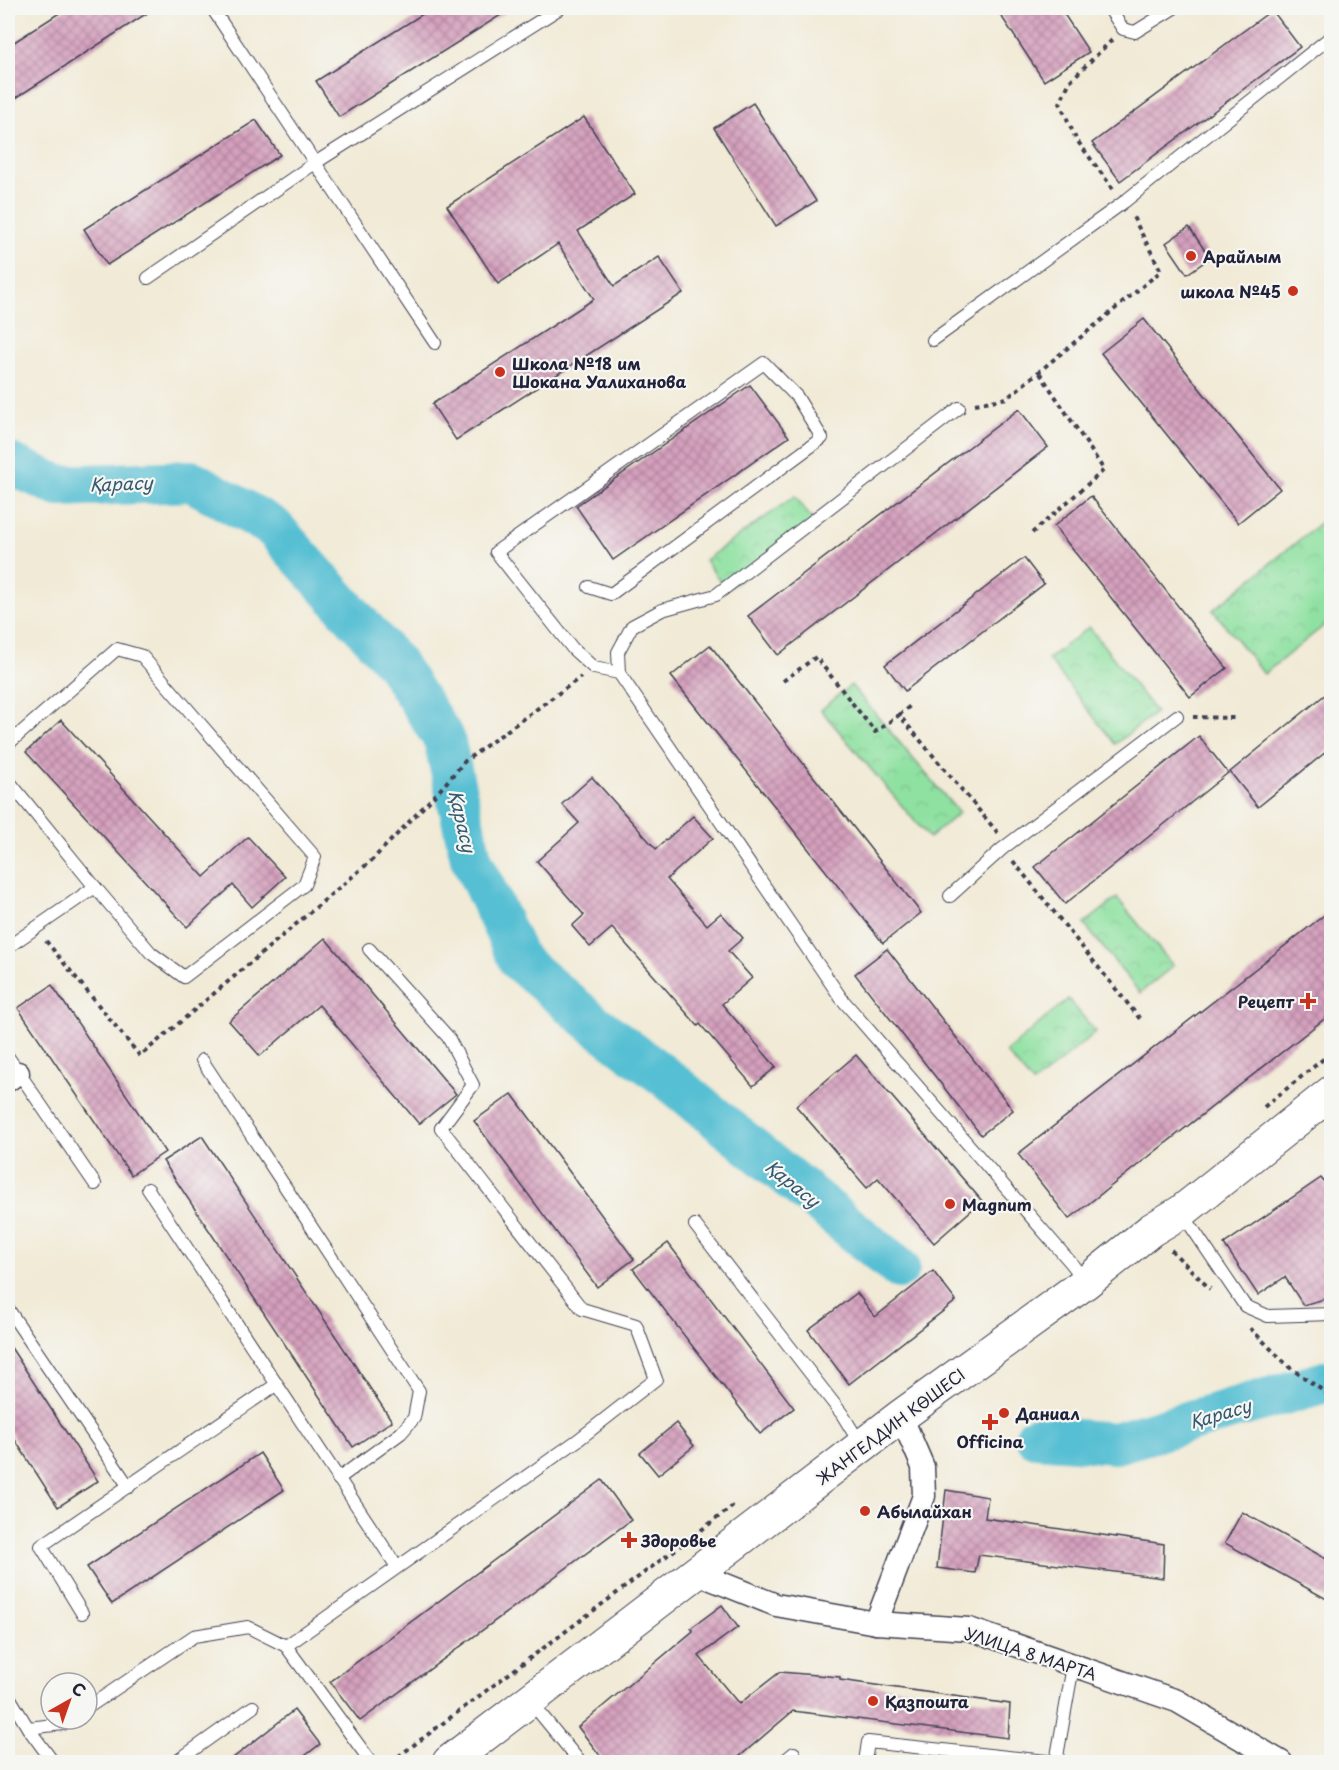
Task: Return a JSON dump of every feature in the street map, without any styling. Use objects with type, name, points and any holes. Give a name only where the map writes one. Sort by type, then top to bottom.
[{"type":"main road","name":"ЖАНГЕЛДИН КӨШЕСІ","points":[[449,1762],[861,1446],[1085,1283],[1151,1230],[1181,1212],[1332,1092]]},
{"type":"street","points":[[876,1623],[924,1496],[923,1467],[901,1416]]},
{"type":"street","name":"УЛИЦА 8 МАРТА","points":[[696,1573],[776,1605],[876,1623],[969,1629],[1177,1701],[1281,1762]]},
{"type":"lane","points":[[212,8],[435,343]]},
{"type":"lane","points":[[148,278],[315,163],[560,8]]},
{"type":"lane","points":[[1109,8],[1123,29],[1135,32],[1174,8]]},
{"type":"lane","points":[[933,340],[1124,202],[1332,36]]},
{"type":"lane","points":[[589,586],[611,594],[822,438],[797,397],[764,363],[496,552],[573,649],[594,668],[620,674]]},
{"type":"lane","points":[[959,408],[716,595],[662,610],[632,626],[618,652],[620,674],[841,998],[1067,1258],[1085,1283]]},
{"type":"lane","points":[[8,744],[117,649],[142,656],[315,857],[304,885],[184,977],[151,953],[94,887],[8,780]]},
{"type":"lane","points":[[950,896],[1005,847],[1177,716]]},
{"type":"lane","points":[[8,947],[94,887]]},
{"type":"lane","points":[[286,1646],[578,1440],[656,1379],[636,1325],[582,1309],[441,1128],[473,1085],[448,1036],[369,949]]},
{"type":"lane","points":[[202,1060],[419,1390],[414,1418],[401,1433],[338,1479]]},
{"type":"lane","points":[[11,1070],[95,1184]]},
{"type":"lane","points":[[148,1189],[397,1567]]},
{"type":"lane","points":[[1181,1212],[1245,1306],[1268,1316],[1332,1314]]},
{"type":"lane","points":[[695,1225],[842,1414],[861,1446]]},
{"type":"lane","points":[[8,1309],[129,1487]]},
{"type":"lane","points":[[82,1612],[41,1546],[277,1384]]},
{"type":"lane","points":[[99,1700],[194,1636],[248,1627],[286,1646],[371,1762]]},
{"type":"lane","points":[[865,1762],[868,1742],[1056,1762],[1073,1666]]},
{"type":"lane","points":[[8,1695],[53,1762]]},
{"type":"lane","points":[[529,1700],[580,1762]]},
{"type":"lane","points":[[176,1762],[253,1707]]},
{"type":"lane","points":[[28,1728],[39,1727]]},
{"type":"lane","points":[[783,1762],[794,1753]]},
{"type":"path","points":[[959,408],[1007,398],[1161,271],[1124,202],[1076,139],[1060,103],[1070,81],[1123,29]]},
{"type":"path","points":[[1032,533],[1104,470],[1039,372]]},
{"type":"path","points":[[783,681],[816,657],[875,732],[910,706]]},
{"type":"path","points":[[439,791],[465,761],[594,668]]},
{"type":"path","points":[[899,715],[1140,1020]]},
{"type":"path","points":[[1177,716],[1234,718]]},
{"type":"path","points":[[1289,1367],[1332,1397]]},
{"type":"green space","points":[[795,496],[816,525],[726,590],[705,560]]},
{"type":"green space","points":[[1320,523],[1331,537],[1331,620],[1264,674],[1213,610]]},
{"type":"green space","points":[[1089,627],[1156,712],[1115,744],[1048,659]]},
{"type":"green space","points":[[851,685],[959,813],[929,838],[821,710]]},
{"type":"green space","points":[[1117,898],[1173,966],[1140,993],[1084,924]]},
{"type":"green space","points":[[1068,999],[1096,1032],[1033,1084],[1006,1052]]},
{"type":"building","points":[[67,8],[155,8],[8,103],[8,46]]},
{"type":"building","points":[[432,8],[512,8],[339,117],[316,81]]},
{"type":"building","points":[[996,8],[1060,8],[1089,52],[1044,81]]},
{"type":"building","points":[[1272,10],[1300,47],[1120,181],[1092,143]]},
{"type":"building","points":[[753,103],[816,201],[776,226],[714,128]]},
{"type":"building","points":[[584,117],[635,194],[578,231],[614,286],[659,257],[683,293],[456,440],[432,404],[594,299],[558,244],[498,284],[447,206]]},
{"type":"building","points":[[256,120],[280,155],[107,265],[84,229]]},
{"type":"building","points":[[1189,227],[1210,258],[1187,274],[1166,243]]},
{"type":"building","points":[[1144,319],[1280,489],[1238,523],[1101,353]]},
{"type":"building","points":[[750,385],[789,437],[613,560],[576,506]]},
{"type":"building","points":[[1019,409],[1048,447],[778,655],[748,616]]},
{"type":"building","points":[[1091,496],[1227,668],[1190,697],[1054,526]]},
{"type":"building","points":[[1024,558],[1044,584],[905,691],[885,665]]},
{"type":"building","points":[[710,645],[921,913],[883,943],[671,676]]},
{"type":"building","points":[[1332,689],[1332,747],[1258,807],[1230,772]]},
{"type":"building","points":[[61,720],[204,877],[248,837],[285,877],[252,907],[233,885],[187,927],[26,752]]},
{"type":"building","points":[[1199,736],[1228,773],[1065,904],[1035,867]]},
{"type":"building","points":[[592,777],[656,849],[693,816],[713,838],[667,879],[707,925],[721,913],[743,938],[728,951],[752,978],[722,1004],[776,1067],[753,1086],[612,928],[590,947],[572,926],[584,915],[537,861],[579,823],[562,804]]},
{"type":"building","points":[[1332,909],[1332,1013],[1069,1219],[1018,1154]]},
{"type":"building","points":[[325,938],[456,1094],[419,1124],[319,1005],[260,1056],[229,1021]]},
{"type":"building","points":[[887,949],[1013,1110],[981,1135],[855,974]]},
{"type":"building","points":[[52,985],[165,1152],[131,1175],[18,1008]]},
{"type":"building","points":[[856,1055],[982,1201],[934,1243],[878,1178],[867,1188],[796,1106]]},
{"type":"building","points":[[512,1094],[634,1259],[597,1287],[474,1121]]},
{"type":"building","points":[[202,1136],[392,1421],[353,1447],[163,1161]]},
{"type":"building","points":[[1321,1178],[1332,1192],[1332,1297],[1303,1305],[1285,1277],[1258,1295],[1224,1244]]},
{"type":"building","points":[[668,1243],[794,1408],[760,1434],[633,1269]]},
{"type":"building","points":[[933,1271],[956,1301],[849,1384],[808,1330],[857,1293],[875,1317]]},
{"type":"building","points":[[8,1343],[98,1481],[58,1507],[8,1429]]},
{"type":"building","points":[[676,1423],[694,1446],[658,1475],[640,1453]]},
{"type":"building","points":[[260,1453],[284,1490],[112,1604],[87,1567]]},
{"type":"building","points":[[602,1480],[631,1520],[360,1721],[330,1682]]},
{"type":"building","points":[[946,1490],[988,1497],[985,1518],[1164,1544],[1163,1578],[979,1555],[975,1573],[937,1568]]},
{"type":"building","points":[[1242,1512],[1332,1562],[1332,1602],[1225,1543]]},
{"type":"building","points":[[722,1605],[738,1627],[699,1656],[739,1704],[780,1672],[840,1677],[840,1680],[1010,1704],[1008,1738],[793,1711],[733,1762],[605,1762],[578,1727],[693,1631],[691,1628]]},
{"type":"building","points":[[294,1710],[320,1744],[297,1762],[228,1762]]},
{"type":"waterway","name":"Қарасу","points":[[8,463],[59,486],[192,481],[273,527],[395,663],[444,739],[471,858],[519,961],[593,1023],[668,1079],[899,1268]]},
{"type":"waterway","name":"Қарасу","points":[[1036,1437],[1115,1443],[1332,1380]]},
{"type":"place","name":"Арайлым","points":[[1191,256]]},
{"type":"place","name":"школа №45","points":[[1293,291]]},
{"type":"place","name":"Школа №18 им Шокана Уалиханова","points":[[500,372]]},
{"type":"place","name":"Рецепт","points":[[1308,1001]]},
{"type":"place","name":"Magnum","points":[[950,1204]]},
{"type":"place","name":"Даниал","points":[[1004,1413]]},
{"type":"place","name":"Officina","points":[[990,1422]]},
{"type":"place","name":"Абылайхан","points":[[865,1511]]},
{"type":"place","name":"Здоровье","points":[[629,1540]]},
{"type":"place","name":"Қазпошта","points":[[873,1701]]}]
